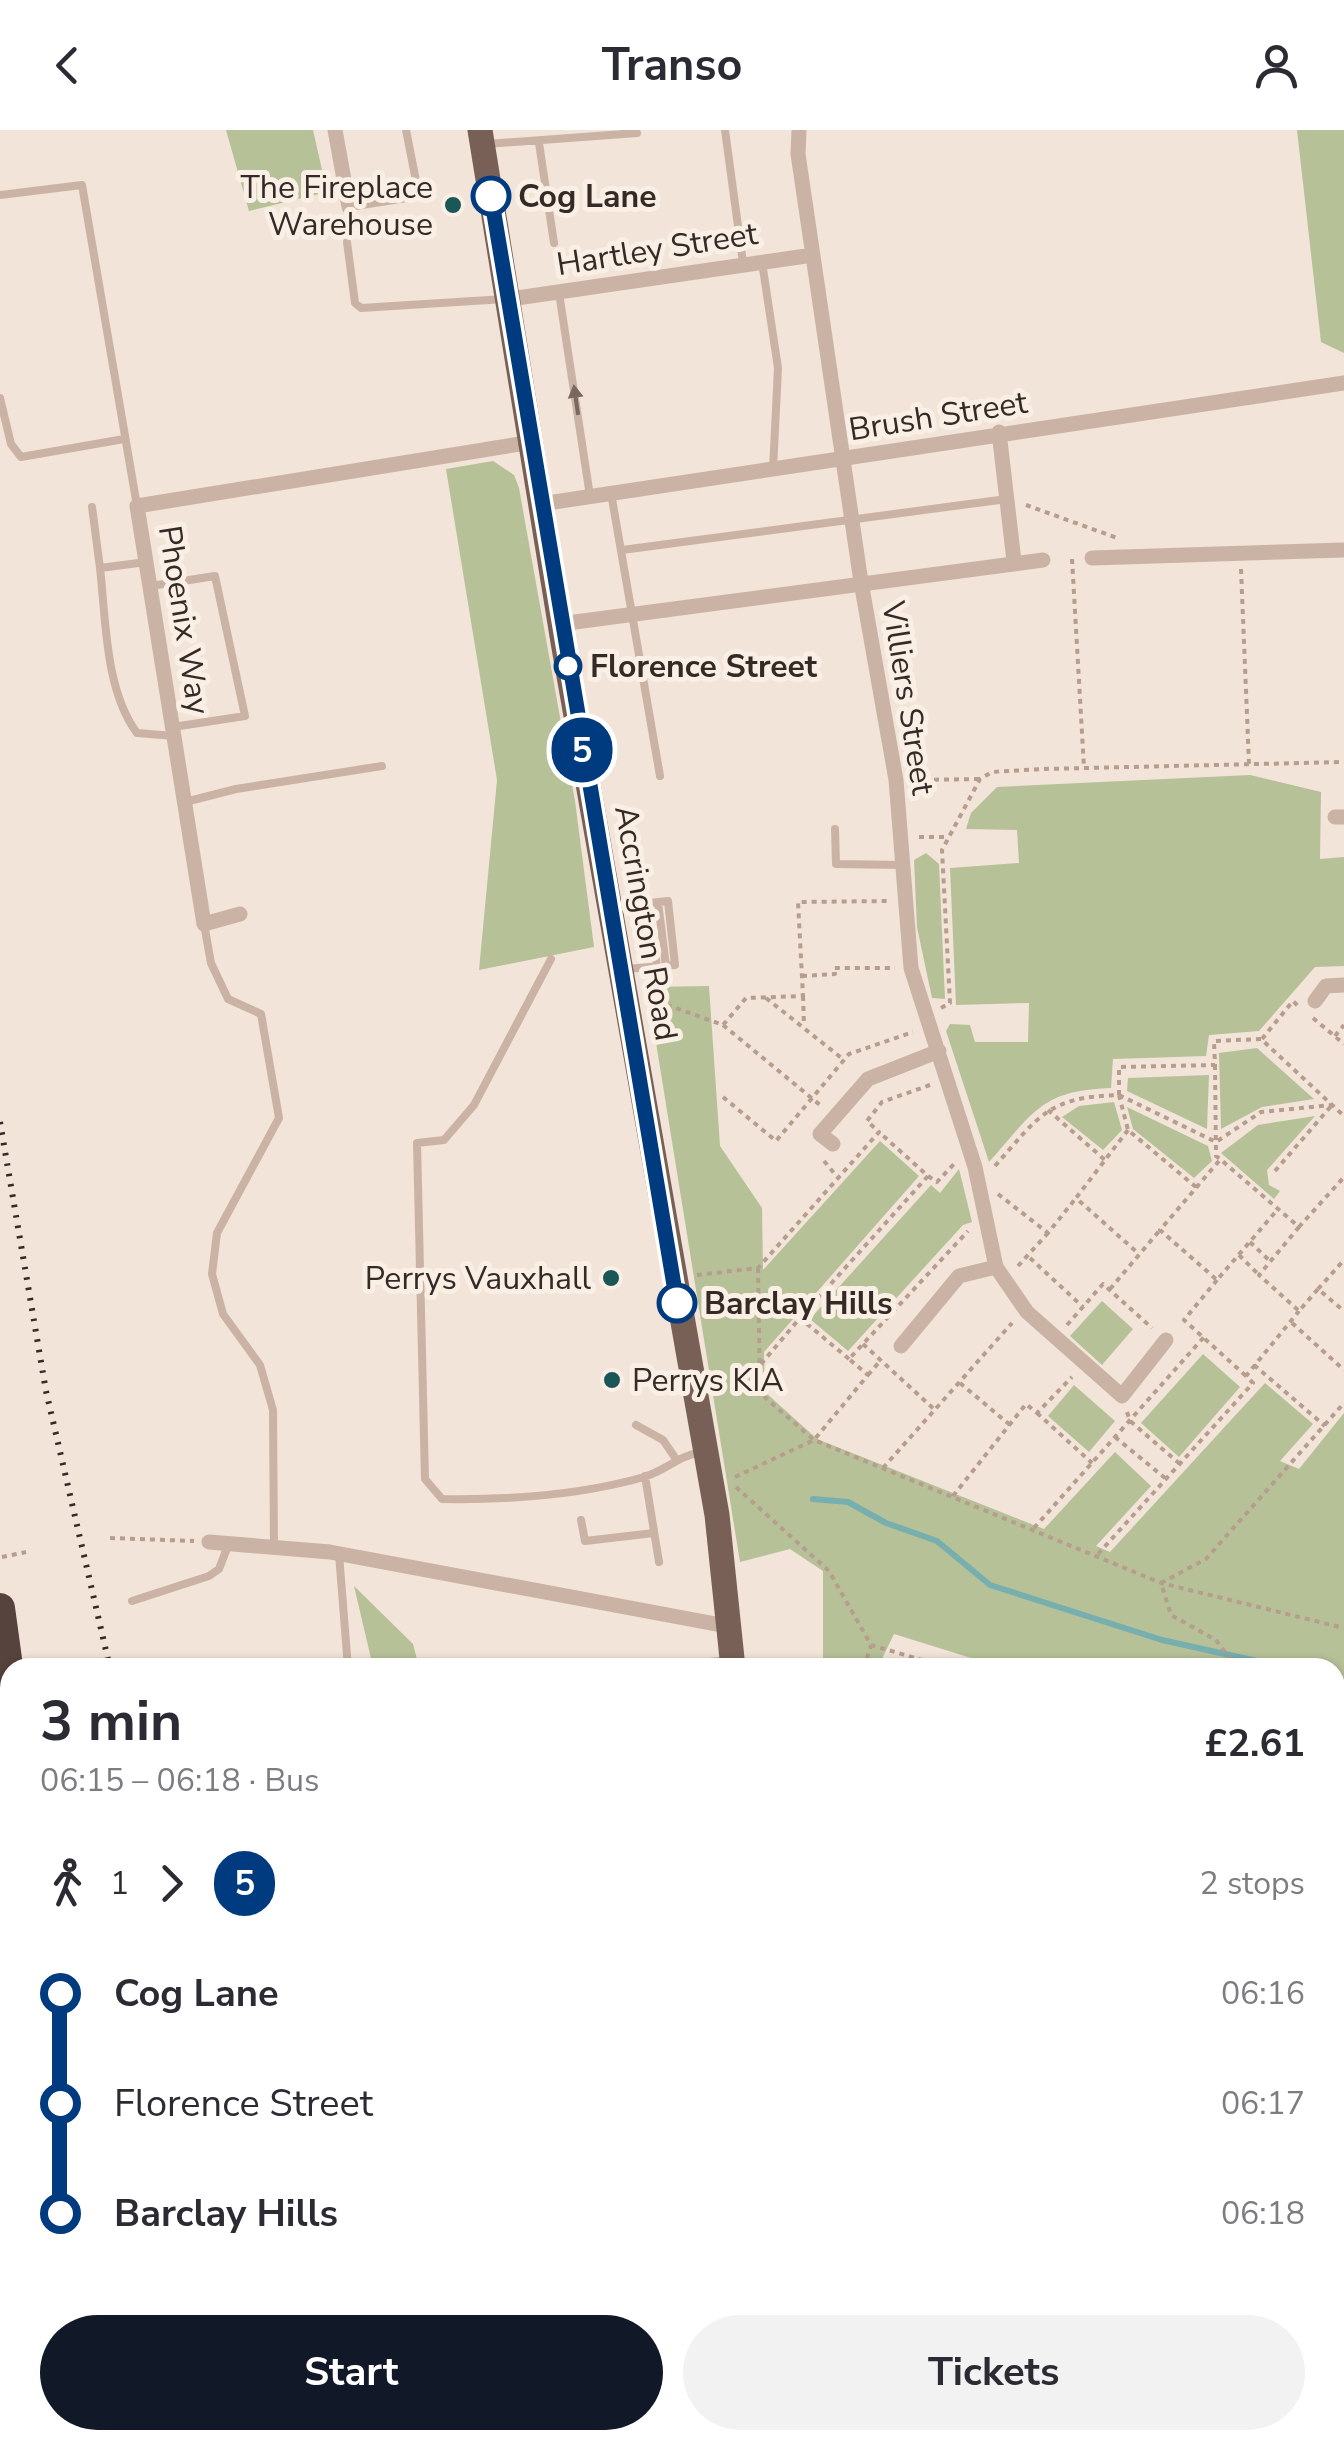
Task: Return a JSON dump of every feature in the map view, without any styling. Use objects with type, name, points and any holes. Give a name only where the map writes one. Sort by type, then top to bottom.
[{"type":"highway","points":[[0,1608],[7,1658]]},
{"type":"main road","name":"Accrington Road","points":[[481,138],[560,624],[705,1451],[732,1627],[733,1658]]},
{"type":"street","points":[[335,130],[349,207]]},
{"type":"street","name":"Villiers Street","points":[[799,130],[798,154],[842,460],[896,780],[902,901],[911,968],[969,1148],[984,1178],[999,1272],[1025,1308],[1122,1396]]},
{"type":"street","name":"Hartley Street","points":[[510,299],[812,255]]},
{"type":"street","name":"Brush Street","points":[[540,504],[1344,383]]},
{"type":"street","points":[[999,432],[1014,561]]},
{"type":"street","name":"Phoenix Way","points":[[204,924],[137,506],[532,442]]},
{"type":"street","points":[[1092,558],[1344,550]]},
{"type":"street","points":[[560,624],[1043,560]]},
{"type":"street","points":[[204,924],[240,914]]},
{"type":"street","points":[[1314,1001],[1326,986],[1344,984]]},
{"type":"street","points":[[833,1144],[820,1134],[868,1078],[939,1052]]},
{"type":"street","points":[[901,1346],[960,1276],[999,1272]]},
{"type":"street","points":[[1122,1396],[1166,1340]]},
{"type":"street","points":[[209,1542],[340,1554],[732,1627]]},
{"type":"lane","points":[[349,207],[419,196],[406,130]]},
{"type":"lane","points":[[725,130],[743,263]]},
{"type":"lane","points":[[481,138],[538,143],[637,133]]},
{"type":"lane","points":[[538,143],[554,243]]},
{"type":"lane","points":[[0,195],[82,186],[137,506]]},
{"type":"lane","points":[[347,242],[355,303],[361,308],[510,299]]},
{"type":"lane","points":[[762,260],[778,368],[773,470]]},
{"type":"lane","points":[[559,293],[590,496]]},
{"type":"lane","points":[[0,398],[11,444],[21,457],[124,438]]},
{"type":"lane","points":[[611,493],[660,776]]},
{"type":"lane","points":[[622,550],[1007,498]]},
{"type":"lane","points":[[92,508],[122,712],[136,733],[174,731],[245,716],[215,576],[150,586]]},
{"type":"lane","points":[[100,568],[146,562]]},
{"type":"lane","points":[[185,802],[236,788],[382,766]]},
{"type":"lane","points":[[834,829],[836,864],[902,864]]},
{"type":"lane","points":[[611,908],[668,901],[675,965],[622,969]]},
{"type":"lane","points":[[648,903],[662,966]]},
{"type":"lane","points":[[204,924],[212,962],[228,999],[262,1014],[279,1118],[217,1234],[212,1274],[223,1314],[260,1365],[273,1410],[274,1547]]},
{"type":"lane","points":[[551,958],[474,1105],[444,1140],[417,1142],[425,1479],[432,1493],[452,1499],[532,1495],[645,1476],[676,1459],[705,1451]]},
{"type":"lane","points":[[636,1425],[663,1440],[676,1459]]},
{"type":"lane","points":[[645,1476],[659,1562]]},
{"type":"lane","points":[[581,1520],[585,1541],[654,1534]]},
{"type":"lane","points":[[132,1600],[209,1576],[219,1569],[229,1543]]},
{"type":"lane","points":[[340,1554],[347,1658]]},
{"type":"path","points":[[1007,498],[1168,556]]},
{"type":"path","points":[[1240,554],[1249,764]]},
{"type":"path","points":[[1043,560],[1092,558]]},
{"type":"path","points":[[1072,559],[1084,768]]},
{"type":"path","points":[[896,780],[980,779],[992,772],[1084,768],[1344,762]]},
{"type":"path","points":[[723,1097],[776,1141],[849,1054],[930,1021],[950,1003],[942,850],[980,779]]},
{"type":"path","points":[[900,837],[949,836]]},
{"type":"path","points":[[804,1025],[798,902],[902,901]]},
{"type":"path","points":[[802,976],[835,974],[834,968],[911,968]]},
{"type":"path","points":[[723,1025],[746,998],[803,996]]},
{"type":"path","points":[[766,998],[844,1060]]},
{"type":"path","points":[[651,999],[723,1025],[834,1117]]},
{"type":"path","points":[[1261,1039],[1293,1002],[1344,1044]]},
{"type":"path","points":[[1335,1036],[1344,1025]]},
{"type":"path","points":[[1299,1228],[1220,1159],[1216,1142],[1214,1041],[1261,1039],[1344,1116]]},
{"type":"path","points":[[1196,1187],[1128,1130],[1119,1095],[1118,1067],[1214,1065]]},
{"type":"path","points":[[948,1078],[882,1102],[866,1120],[937,1182],[969,1148]]},
{"type":"path","points":[[1048,1233],[994,1191],[984,1178],[1048,1110],[1077,1096],[1119,1095],[1216,1142]]},
{"type":"path","points":[[1216,1142],[1262,1112],[1332,1105]]},
{"type":"path","points":[[1275,1171],[1332,1105]]},
{"type":"path","points":[[1048,1110],[1105,1160]]},
{"type":"path","points":[[999,1272],[1030,1258],[1128,1130]]},
{"type":"path","points":[[673,1278],[758,1268],[880,1132]]},
{"type":"path","points":[[1110,1289],[1220,1159]]},
{"type":"path","points":[[760,1365],[928,1176]]},
{"type":"path","points":[[1259,1275],[1344,1177]]},
{"type":"path","points":[[1076,1198],[1139,1254]]},
{"type":"path","points":[[1097,1556],[1254,1383],[1184,1320],[1278,1209]]},
{"type":"path","points":[[1160,1230],[1216,1280]]},
{"type":"path","points":[[849,1359],[968,1231]]},
{"type":"path","points":[[1250,1242],[1270,1262]]},
{"type":"path","points":[[1238,1255],[1299,1311]]},
{"type":"path","points":[[1030,1258],[1083,1307]]},
{"type":"path","points":[[1246,1376],[1344,1260]]},
{"type":"path","points":[[758,1268],[760,1393],[814,1440],[1161,1582],[1344,1628]]},
{"type":"path","points":[[1056,1338],[1104,1284],[1185,1358]]},
{"type":"path","points":[[1318,1289],[1344,1311]]},
{"type":"path","points":[[883,1468],[1025,1308]]},
{"type":"path","points":[[800,1318],[868,1375]]},
{"type":"path","points":[[1291,1321],[1344,1370]]},
{"type":"path","points":[[1034,1529],[1204,1337]]},
{"type":"path","points":[[863,1344],[935,1410]]},
{"type":"path","points":[[901,1346],[881,1360],[814,1440],[729,1480],[828,1571],[871,1644],[916,1658]]},
{"type":"path","points":[[1037,1413],[1086,1363]]},
{"type":"path","points":[[1254,1365],[1324,1426]]},
{"type":"path","points":[[960,1383],[1010,1425]]},
{"type":"path","points":[[1122,1396],[1130,1421],[1180,1464]]},
{"type":"path","points":[[1161,1582],[1206,1559],[1344,1403]]},
{"type":"path","points":[[953,1496],[1026,1404],[1092,1463]]},
{"type":"path","points":[[1115,1437],[1166,1479]]},
{"type":"path","points":[[110,1538],[209,1542]]},
{"type":"path","points":[[2,1557],[26,1552]]},
{"type":"path","points":[[1161,1582],[1171,1615],[1216,1640],[1229,1658]]},
{"type":"path","points":[[867,1658],[871,1644]]},
{"type":"green space","points":[[226,130],[313,130],[327,192],[249,211]]},
{"type":"green space","points":[[1297,130],[1344,130],[1344,353],[1321,342]]},
{"type":"green space","points":[[493,461],[514,475],[519,488],[575,801],[594,947],[479,970],[497,780],[446,469]]},
{"type":"green space","points":[[1250,775],[1321,792],[1320,859],[1344,857],[1344,966],[1315,967],[1259,1031],[1209,1035],[1206,1056],[1113,1059],[1111,1088],[1053,1099],[1028,1118],[989,1162],[946,1031],[950,1024],[970,1025],[975,1042],[1028,1042],[1029,1003],[956,1005],[950,868],[1019,863],[1017,830],[966,829],[971,813],[997,787]]},
{"type":"green space","points":[[926,853],[939,864],[945,999],[932,998],[917,927],[914,860]]},
{"type":"green space","points":[[709,986],[720,1146],[762,1208],[763,1270],[880,1141],[919,1176],[764,1352],[765,1392],[817,1439],[1044,1529],[1115,1452],[1151,1486],[1096,1546],[1110,1552],[1265,1383],[1313,1424],[1280,1461],[1299,1469],[1344,1413],[1344,1658],[971,1658],[894,1634],[882,1658],[823,1658],[823,1571],[790,1549],[740,1562],[647,987]]},
{"type":"green space","points":[[1257,1048],[1314,1099],[1262,1107],[1221,1129],[1219,1053]]},
{"type":"green space","points":[[1209,1075],[1207,1129],[1127,1091],[1128,1078]]},
{"type":"green space","points":[[1114,1102],[1122,1130],[1103,1150],[1062,1117],[1079,1106]]},
{"type":"green space","points":[[1127,1107],[1208,1146],[1212,1161],[1194,1178],[1133,1129]]},
{"type":"green space","points":[[1315,1116],[1267,1170],[1269,1185],[1280,1191],[1274,1199],[1221,1153],[1258,1125]]},
{"type":"green space","points":[[959,1169],[972,1222],[963,1225],[848,1351],[810,1319],[931,1185],[940,1193]]},
{"type":"green space","points":[[1102,1301],[1133,1329],[1102,1365],[1070,1336]]},
{"type":"green space","points":[[1203,1354],[1240,1387],[1179,1457],[1141,1423]]},
{"type":"green space","points":[[1074,1385],[1115,1421],[1089,1452],[1048,1416]]},
{"type":"green space","points":[[354,1586],[413,1644],[417,1658],[371,1658]]},
{"type":"waterway","points":[[813,1499],[848,1502],[886,1523],[937,1541],[990,1585],[1162,1640],[1243,1658]]},
{"type":"railway","points":[[0,1122],[46,1391],[108,1658]]},
{"type":"bus line","name":"5","points":[[491,196],[677,1303]]},
{"type":"place","name":"Cog Lane","points":[[491,196]]},
{"type":"place","name":"The Fireplace Warehouse","points":[[453,205]]},
{"type":"place","name":"Florence Street","points":[[568,666]]},
{"type":"place","name":"Perrys Vauxhall","points":[[611,1278]]},
{"type":"place","name":"Barclay Hills","points":[[677,1303]]},
{"type":"place","name":"Perrys KIA","points":[[612,1380]]}]
